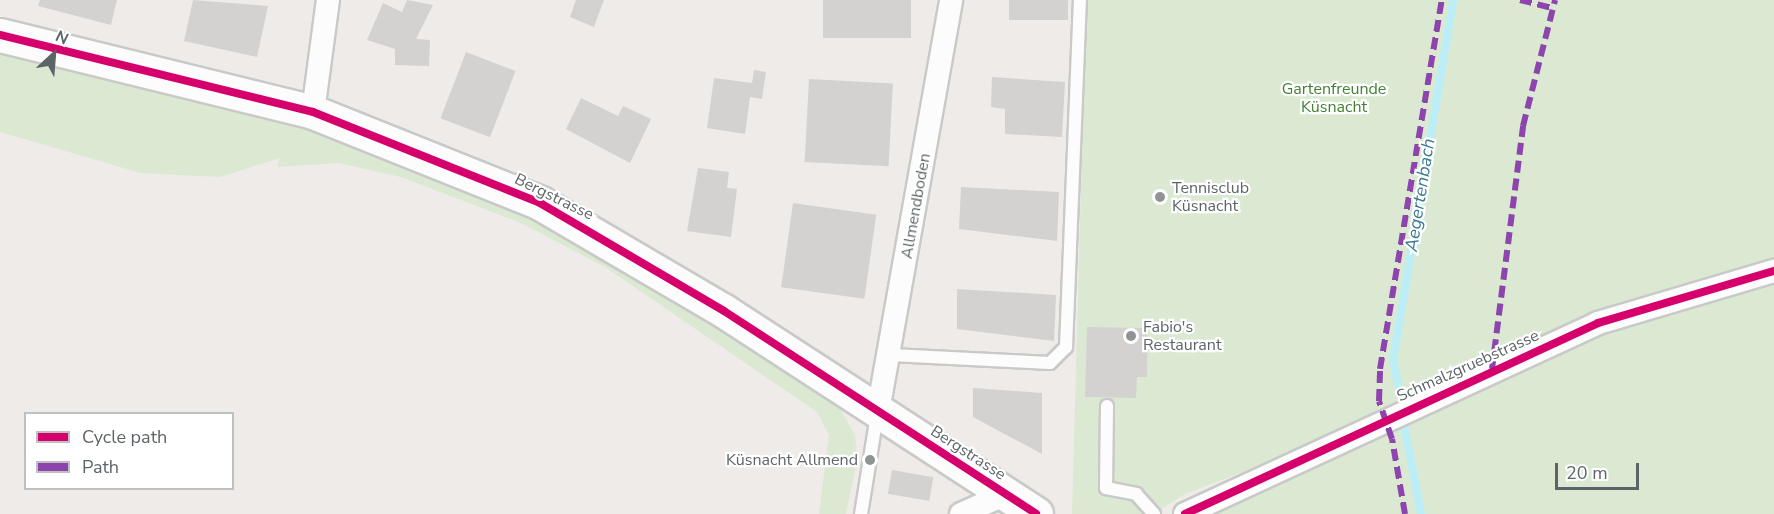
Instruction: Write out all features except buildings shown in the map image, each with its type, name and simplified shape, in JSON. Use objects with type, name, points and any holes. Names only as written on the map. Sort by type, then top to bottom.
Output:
[{"type":"street","points":[[314,112],[328,0]]},
{"type":"street","name":"Allmendboden","points":[[878,411],[891,355],[951,0]]},
{"type":"street","name":"Bergstrasse","points":[[0,36],[314,112],[550,208],[878,411],[1036,514]]},
{"type":"street","name":"Schmalzgruebstrasse","points":[[1185,514],[1332,441],[1598,323],[1774,271]]},
{"type":"street","points":[[961,514],[1006,494]]},
{"type":"lane","points":[[891,355],[1050,363],[1066,347],[1080,0]]},
{"type":"lane","points":[[1107,406],[1106,488],[1136,494],[1154,514]]},
{"type":"lane","points":[[861,514],[878,411]]},
{"type":"green space","name":"Gartenfreunde Küsnacht","points":[[1086,0],[1774,0],[1774,514],[1185,514],[1279,468],[1271,461],[1185,494],[1153,514],[1072,514]]},
{"type":"green space","points":[[0,35],[313,112],[607,254],[835,400],[855,435],[857,461],[846,514],[819,514],[829,435],[817,412],[605,267],[521,223],[401,177],[339,163],[277,167],[280,158],[220,177],[141,173],[0,132]]},
{"type":"waterway","name":"Aegertenbach","points":[[1399,390],[1393,360],[1453,0]]},
{"type":"waterway","name":"Aegertenbach","points":[[1405,430],[1421,514]]},
{"type":"marked path","points":[[1405,514],[1392,439],[1379,401],[1380,369],[1442,0]]},
{"type":"marked path","points":[[1520,0],[1553,8]]},
{"type":"marked path","points":[[1492,369],[1523,126],[1555,0]]},
{"type":"cycle path","points":[[0,35],[313,112],[540,203],[724,311],[1036,514]]},
{"type":"cycle path","points":[[1185,514],[1598,323],[1774,271]]},
{"type":"place","name":"Tennisclub Küsnacht","points":[[1160,197]]},
{"type":"place","name":"Fabio's Restaurant","points":[[1131,336]]},
{"type":"place","name":"Küsnacht Allmend","points":[[870,460]]}]
